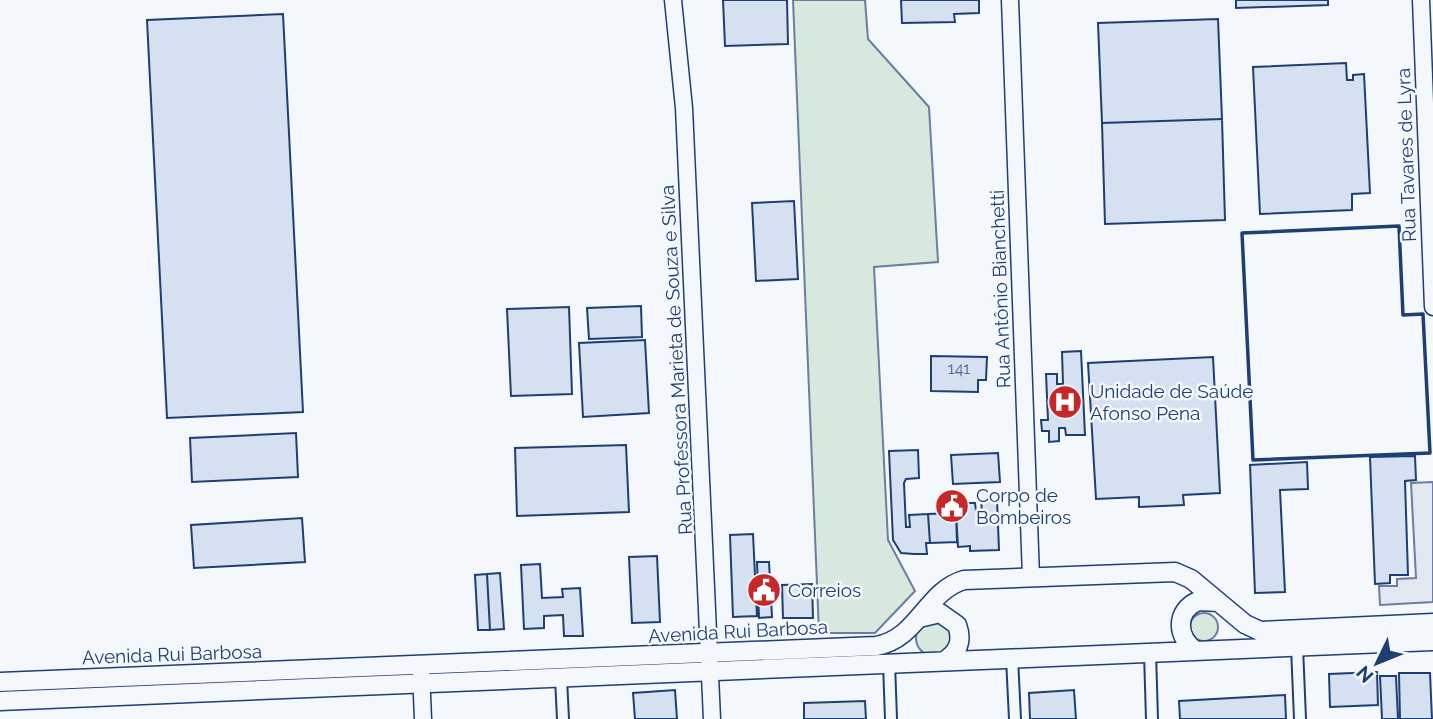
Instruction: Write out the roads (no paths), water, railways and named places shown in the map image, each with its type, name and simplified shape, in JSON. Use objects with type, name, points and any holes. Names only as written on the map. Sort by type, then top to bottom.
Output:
[{"type":"main road","name":"Avenida Rui Barbosa","points":[[0,682],[421,675],[561,678],[876,646],[890,643],[916,623],[955,582],[1031,576],[1175,572],[1191,579],[1252,629],[1260,631],[1433,623]]},
{"type":"main road","points":[[1196,651],[1182,638],[1182,615],[1198,601],[1223,606],[1233,621],[1233,633],[1227,644],[1217,651]]},
{"type":"main road","points":[[940,613],[957,625],[960,640],[957,649],[937,662],[920,658],[910,639],[916,623],[940,613]]},
{"type":"main road","name":"Avenida Rui Barbosa","points":[[0,701],[421,675],[710,663],[937,662],[1433,641]]},
{"type":"street","name":"Rua Professora Marieta de Souza e Silva","points":[[673,0],[687,148],[712,719]]},
{"type":"street","name":"Rua Antônio Bianchetti","points":[[1010,0],[1031,576]]},
{"type":"street","name":"Rua Tavares de Lyra","points":[[1425,9],[1433,307]]},
{"type":"street","points":[[1297,647],[1300,719]]},
{"type":"street","points":[[1150,653],[1152,719]]},
{"type":"street","points":[[1012,658],[1015,719]]},
{"type":"street","points":[[889,663],[891,719]]},
{"type":"street","points":[[421,675],[424,719]]},
{"type":"street","points":[[561,678],[562,719]]},
{"type":"place","name":"Unidade de Saúde Afonso Pena","points":[[1065,402]]},
{"type":"place","name":"Corpo de Bombeiros","points":[[952,506]]},
{"type":"place","name":"Correios","points":[[764,590]]}]
